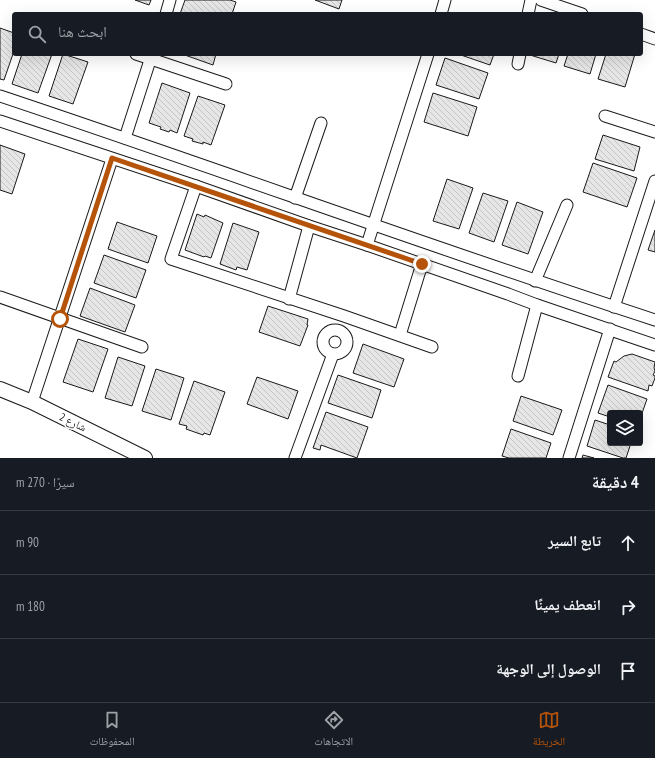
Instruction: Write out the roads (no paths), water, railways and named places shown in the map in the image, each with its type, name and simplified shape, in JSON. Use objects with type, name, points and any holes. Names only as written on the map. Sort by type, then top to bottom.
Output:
[{"type":"street","points":[[167,12],[170,0]]},
{"type":"street","points":[[442,12],[445,0]]},
{"type":"street","points":[[528,12],[531,0]]},
{"type":"street","points":[[541,0],[576,12]]},
{"type":"street","points":[[643,35],[655,38]]},
{"type":"street","points":[[367,245],[425,56]]},
{"type":"street","points":[[125,138],[151,57],[226,84]]},
{"type":"street","points":[[0,96],[374,224],[535,281],[655,320]]},
{"type":"street","points":[[605,116],[655,132]]},
{"type":"street","points":[[0,121],[196,186],[537,305],[655,344]]},
{"type":"street","points":[[295,198],[321,123]]},
{"type":"street","points":[[32,402],[112,158]]},
{"type":"street","points":[[614,307],[655,181]]},
{"type":"street","points":[[196,186],[171,259],[288,299],[344,316],[432,347]]},
{"type":"street","points":[[535,281],[566,205]]},
{"type":"street","points":[[288,299],[310,226]]},
{"type":"street","points":[[400,335],[422,264]]},
{"type":"street","points":[[0,297],[142,347]]},
{"type":"street","points":[[518,376],[537,305]]},
{"type":"street","points":[[340,331],[344,316]]},
{"type":"street","points":[[569,458],[610,329]]},
{"type":"street","points":[[329,331],[340,331],[345,334],[348,340],[347,346],[344,351],[339,354],[328,352],[324,347],[324,336],[329,331]]},
{"type":"street","points":[[295,458],[333,354]]},
{"type":"street","name":"شارع 2","points":[[0,389],[32,402],[145,458]]}]
